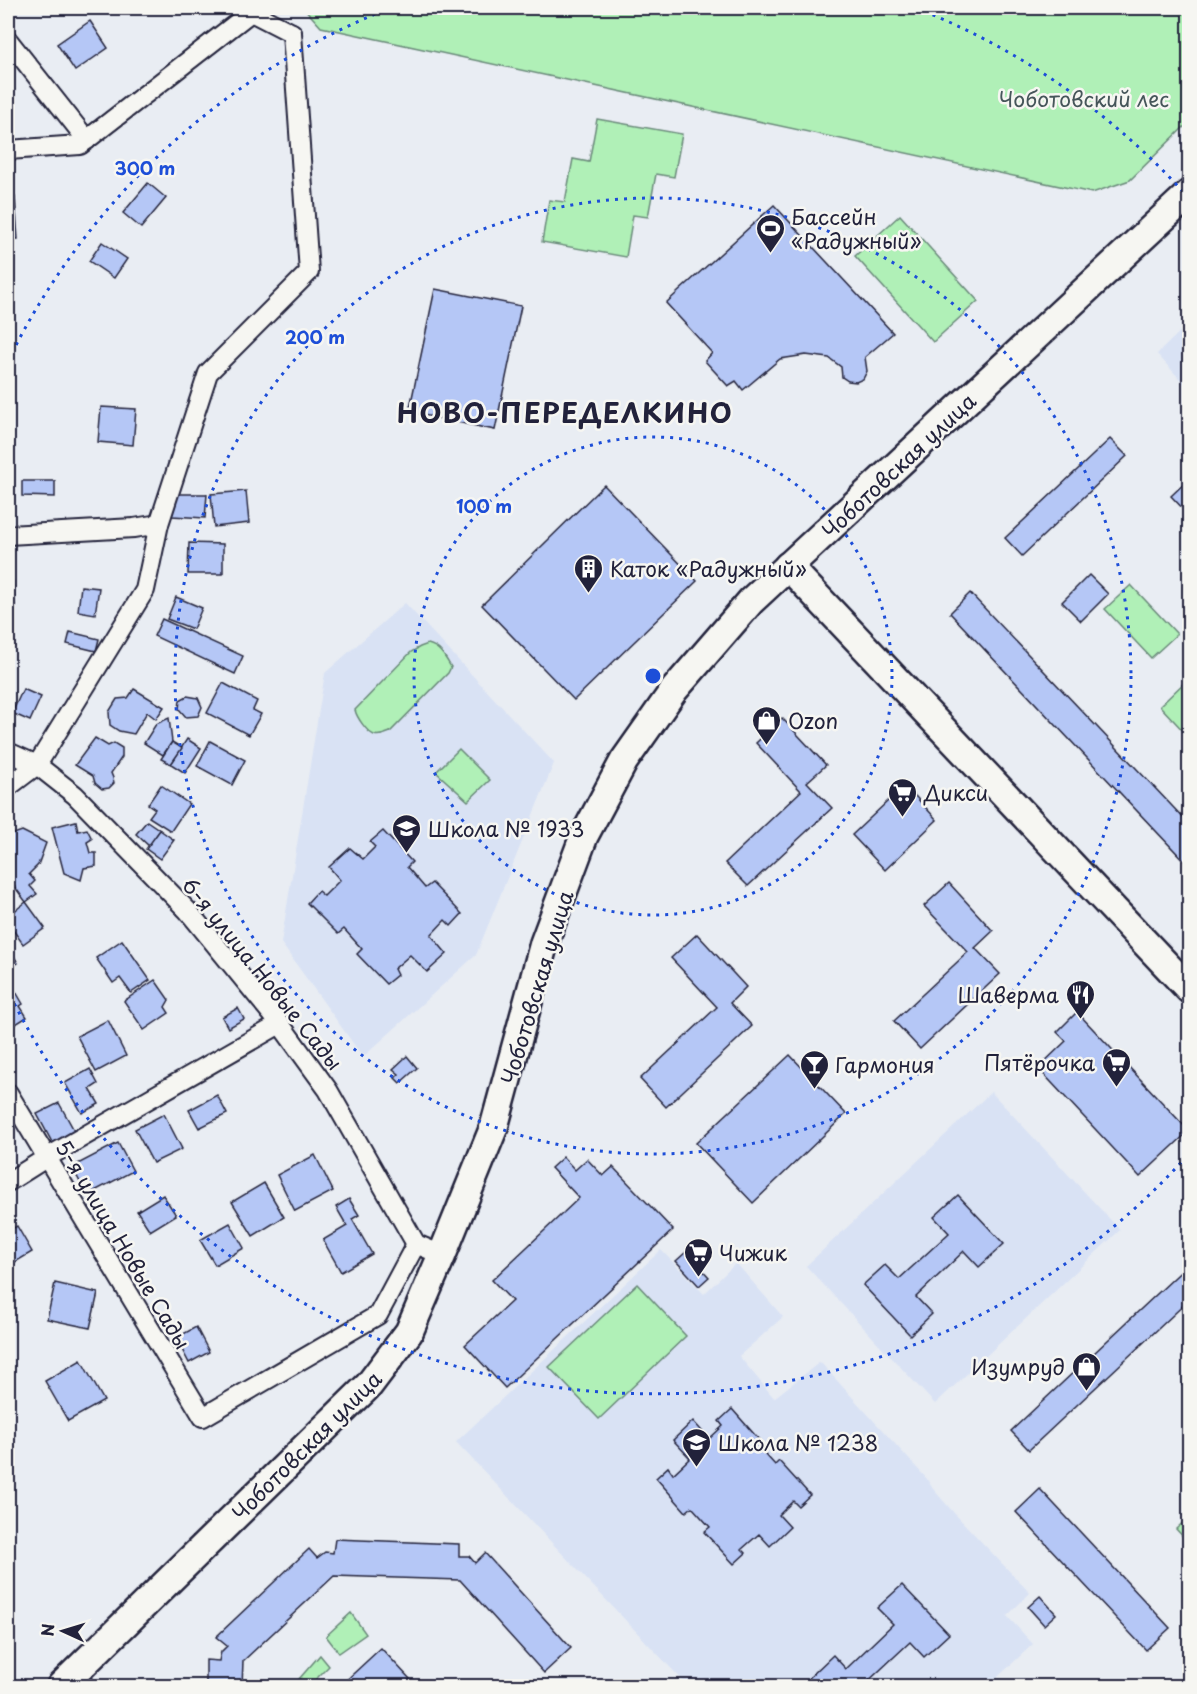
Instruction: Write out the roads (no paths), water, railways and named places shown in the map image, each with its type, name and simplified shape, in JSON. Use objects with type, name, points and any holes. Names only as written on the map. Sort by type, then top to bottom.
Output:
[{"type":"main road","name":"Чоботовская улица","points":[[61,1686],[369,1385],[409,1332],[494,1127],[544,943],[584,836],[624,761],[674,690],[751,601],[1190,193]]},
{"type":"main road","points":[[788,566],[1190,990]]},
{"type":"street","points":[[8,787],[37,765],[145,590],[159,524],[208,373],[309,272],[292,33],[273,8]]},
{"type":"street","points":[[8,150],[80,145],[251,12],[292,33]]},
{"type":"street","points":[[8,40],[87,140]]},
{"type":"street","points":[[8,535],[134,528],[159,524]]},
{"type":"street","name":"6-я улица Новые Сады","points":[[8,752],[37,765],[75,795],[188,911],[280,1024],[328,1090],[416,1244]]},
{"type":"street","points":[[8,1182],[280,1024]]},
{"type":"street","name":"5-я улица Новые Сады","points":[[8,1093],[203,1417],[378,1315],[416,1244]]},
{"type":"street","points":[[416,1244],[442,1255]]},
{"type":"place","name":"Бассейн «Радужный»","points":[[770,254]]},
{"type":"place","name":"Каток «Радужный»","points":[[589,594]]},
{"type":"place","name":"Ozon","points":[[767,746]]},
{"type":"place","name":"Дикси","points":[[903,818]]},
{"type":"place","name":"Школа № 1933","points":[[407,854]]},
{"type":"place","name":"Шаверма","points":[[1080,1020]]},
{"type":"place","name":"Пятёрочка","points":[[1116,1088]]},
{"type":"place","name":"Гармония","points":[[814,1090]]},
{"type":"place","name":"Чижик","points":[[698,1278]]},
{"type":"place","name":"Изумруд","points":[[1086,1392]]},
{"type":"place","name":"Школа № 1238","points":[[697,1468]]},
{"type":"district","name":"НОВО-ПЕРЕДЕЛКИНО","points":[[565,411]]},
{"type":"park label","name":"Чоботовский лес","points":[[1084,98]]}]
